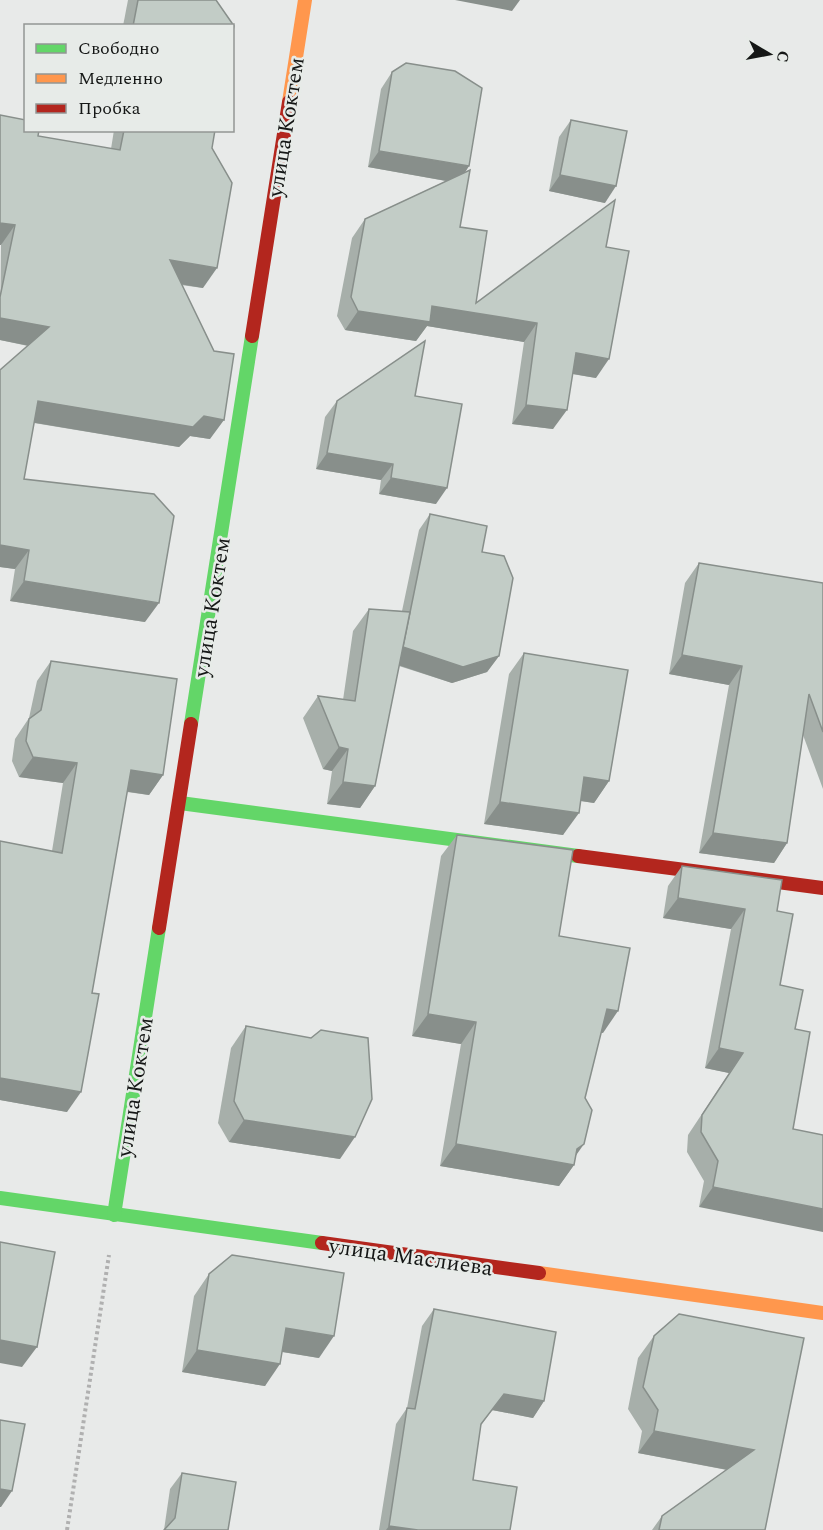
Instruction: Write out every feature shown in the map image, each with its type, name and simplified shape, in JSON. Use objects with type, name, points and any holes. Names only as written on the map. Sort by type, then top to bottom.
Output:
[{"type":"street","name":"улица Коктем","points":[[114,1215],[305,0]]},
{"type":"street","points":[[180,803],[823,888]]},
{"type":"street","name":"улица Маслиева","points":[[0,1198],[823,1313]]},
{"type":"path","points":[[67,1530],[114,1215]]},
{"type":"building","points":[[138,0],[216,0],[233,24],[133,24]]},
{"type":"building","points":[[406,63],[455,71],[482,88],[469,166],[379,151],[392,72]]},
{"type":"building","points":[[0,115],[24,120],[24,132],[39,132],[38,136],[120,150],[124,132],[215,132],[212,148],[232,183],[217,268],[170,260],[214,351],[234,354],[224,420],[204,416],[193,427],[38,401],[24,479],[154,494],[174,516],[159,603],[24,581],[29,550],[0,545],[0,370],[49,327],[0,318],[0,297],[15,225],[0,223]]},
{"type":"building","points":[[571,120],[627,131],[616,186],[560,175]]},
{"type":"building","points":[[470,170],[460,227],[487,231],[476,303],[615,200],[606,247],[629,251],[609,359],[576,353],[567,410],[526,405],[537,323],[432,306],[430,322],[358,311],[351,297],[365,219]]},
{"type":"building","points":[[425,341],[415,396],[462,404],[447,488],[391,478],[393,464],[327,453],[337,401]]},
{"type":"building","points":[[430,514],[487,526],[482,552],[504,556],[513,578],[499,656],[463,667],[403,647]]},
{"type":"building","points":[[699,563],[823,583],[823,732],[809,694],[787,843],[713,833],[742,666],[682,655]]},
{"type":"building","points":[[369,609],[410,612],[375,786],[343,782],[348,749],[339,747],[318,696],[355,701]]},
{"type":"building","points":[[524,653],[628,670],[609,781],[584,777],[579,813],[500,802]]},
{"type":"building","points":[[51,661],[177,679],[163,775],[131,770],[92,993],[99,994],[81,1092],[0,1078],[0,841],[62,853],[77,763],[33,757],[26,741],[29,719],[41,710]]},
{"type":"building","points":[[457,835],[573,850],[559,936],[630,948],[618,1011],[607,1009],[585,1098],[592,1110],[584,1144],[577,1149],[574,1165],[456,1144],[476,1022],[428,1014]]},
{"type":"building","points":[[682,866],[782,880],[777,911],[793,914],[780,985],[803,990],[795,1029],[810,1032],[793,1129],[823,1135],[823,1209],[713,1187],[718,1161],[701,1132],[702,1115],[743,1053],[719,1048],[745,909],[678,898]]},
{"type":"building","points":[[246,1026],[311,1038],[321,1030],[368,1038],[372,1099],[355,1137],[244,1120],[234,1101]]},
{"type":"building","points":[[0,1242],[55,1252],[37,1347],[0,1340]]},
{"type":"building","points":[[232,1255],[344,1273],[334,1336],[286,1328],[280,1364],[197,1350],[209,1274]]},
{"type":"building","points":[[434,1309],[556,1332],[544,1401],[504,1394],[481,1424],[473,1480],[517,1487],[510,1530],[418,1530],[389,1526],[407,1408],[415,1409]]},
{"type":"building","points":[[679,1314],[804,1338],[765,1530],[659,1530],[662,1516],[754,1450],[654,1431],[658,1410],[643,1387],[654,1336]]},
{"type":"building","points":[[0,1420],[25,1424],[12,1491],[0,1489]]},
{"type":"building","points":[[182,1473],[236,1482],[228,1530],[164,1530],[175,1518]]},
{"type":"traffic: fast","points":[[191,724],[252,336]]},
{"type":"traffic: fast","points":[[180,803],[578,856]]},
{"type":"traffic: fast","points":[[114,1215],[159,928]]},
{"type":"traffic: fast","points":[[0,1198],[322,1243]]},
{"type":"traffic: slow","points":[[289,102],[305,0]]},
{"type":"traffic: slow","points":[[539,1273],[823,1313]]},
{"type":"traffic: jam","points":[[252,336],[289,102]]},
{"type":"traffic: jam","points":[[159,928],[191,724]]},
{"type":"traffic: jam","points":[[578,856],[823,888]]},
{"type":"traffic: jam","points":[[322,1243],[539,1273]]}]
